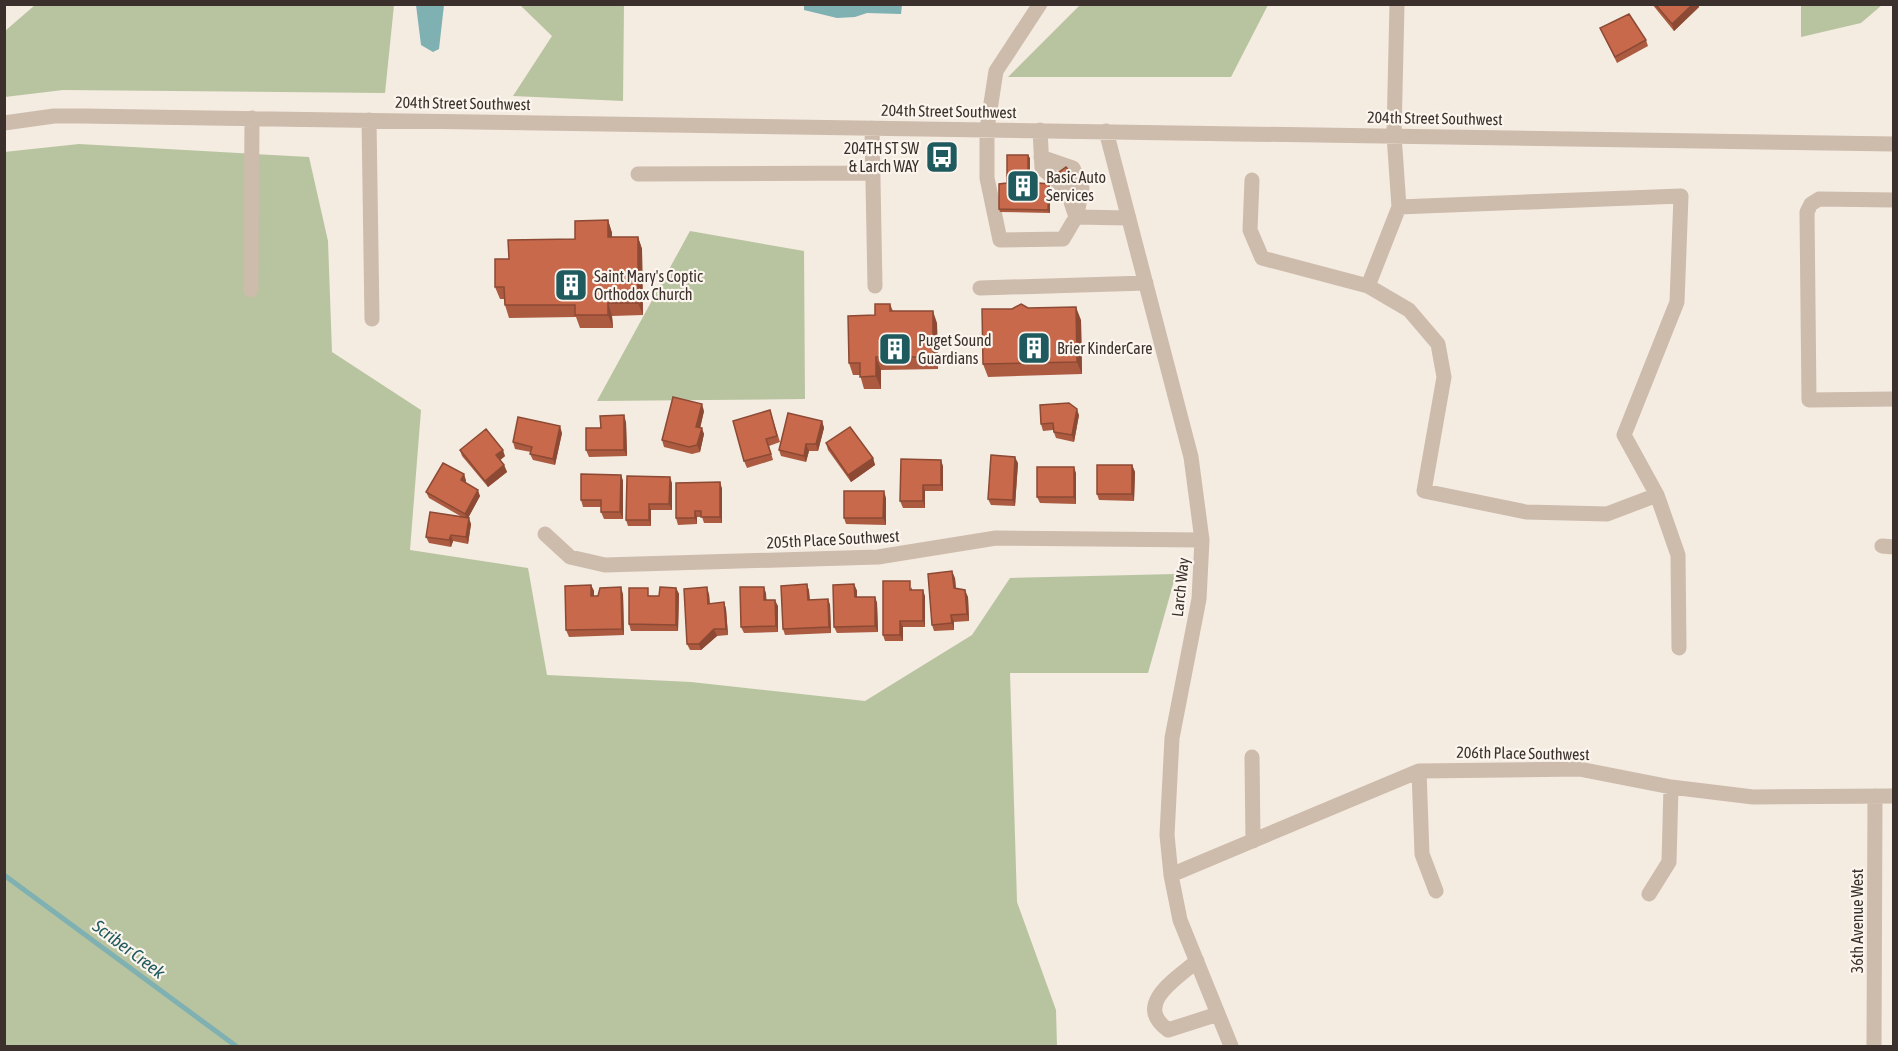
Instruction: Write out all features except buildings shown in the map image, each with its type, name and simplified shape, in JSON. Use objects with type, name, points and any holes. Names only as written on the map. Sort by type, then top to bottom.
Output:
[{"type":"street","points":[[1040,130],[1041,163],[1067,190],[1076,217],[1064,239],[1000,240],[987,178],[987,129],[996,71],[1041,4]]},
{"type":"street","points":[[1368,286],[1399,207],[1394,135],[1397,4]]},
{"type":"street","name":"204th Street Southwest","points":[[4,123],[54,116],[252,118],[1893,144]]},
{"type":"street","points":[[251,290],[252,118]]},
{"type":"street","points":[[369,120],[372,319]]},
{"type":"street","points":[[872,128],[875,286]]},
{"type":"street","name":"Larch Way","points":[[1106,131],[1191,457],[1202,540],[1199,599],[1172,738],[1167,835],[1171,875],[1180,920],[1231,1047]]},
{"type":"street","points":[[638,174],[873,173]]},
{"type":"street","points":[[1252,180],[1250,230],[1262,258],[1368,286],[1410,310],[1438,344],[1444,377],[1424,491],[1526,512],[1607,513],[1657,495]]},
{"type":"street","points":[[1399,207],[1681,196],[1677,302],[1624,435],[1657,495],[1678,555],[1679,648]]},
{"type":"street","points":[[1893,200],[1819,199],[1811,204],[1807,212],[1809,400],[1893,399]]},
{"type":"street","points":[[1076,217],[1129,218]]},
{"type":"street","points":[[980,288],[1146,283]]},
{"type":"street","name":"205th Place Southwest","points":[[545,534],[570,557],[605,565],[878,558],[996,538],[1202,540]]},
{"type":"street","points":[[1252,757],[1253,841]]},
{"type":"street","name":"206th Place Southwest","points":[[1171,875],[1419,771],[1578,769],[1671,788],[1753,797],[1893,796]]},
{"type":"street","points":[[1419,771],[1422,854],[1436,891]]},
{"type":"street","points":[[1649,894],[1669,862],[1671,788]]},
{"type":"street","name":"36th Avenue West","points":[[1874,1047],[1875,796]]},
{"type":"street","points":[[1197,961],[1165,987],[1157,1000],[1154,1014],[1157,1022],[1168,1030],[1218,1014]]},
{"type":"green space","points":[[1081,4],[1268,5],[1231,77],[1008,77]]},
{"type":"green space","points":[[1801,4],[1882,5],[1861,23],[1801,37]]},
{"type":"green space","points":[[35,5],[394,5],[385,93],[63,90],[5,97],[5,31]]},
{"type":"green space","points":[[520,5],[624,5],[623,101],[513,96],[552,36]]},
{"type":"green space","points":[[79,144],[309,157],[328,241],[332,352],[421,410],[410,550],[528,568],[547,675],[691,682],[865,701],[972,635],[1010,578],[1176,574],[1148,673],[1010,673],[1017,902],[1056,1010],[1057,1046],[5,1046],[4,152]]},
{"type":"green space","points":[[690,231],[804,251],[805,399],[597,401]]},
{"type":"water","points":[[804,4],[902,5],[901,14],[867,13],[855,17],[837,18],[804,10]]},
{"type":"water","points":[[416,5],[444,5],[439,49],[433,52],[421,45]]},
{"type":"waterway","name":"Scriber Creek","points":[[4,875],[236,1046]]},
{"type":"place","name":"204TH ST SW & Larch WAY","points":[[942,157]]},
{"type":"place","name":"Basic Auto Services","points":[[1023,186]]},
{"type":"place","name":"Saint Mary's Coptic Orthodox Church","points":[[571,285]]},
{"type":"place","name":"Brier KinderCare","points":[[1034,348]]},
{"type":"place","name":"Puget Sound Guardians","points":[[895,349]]}]
